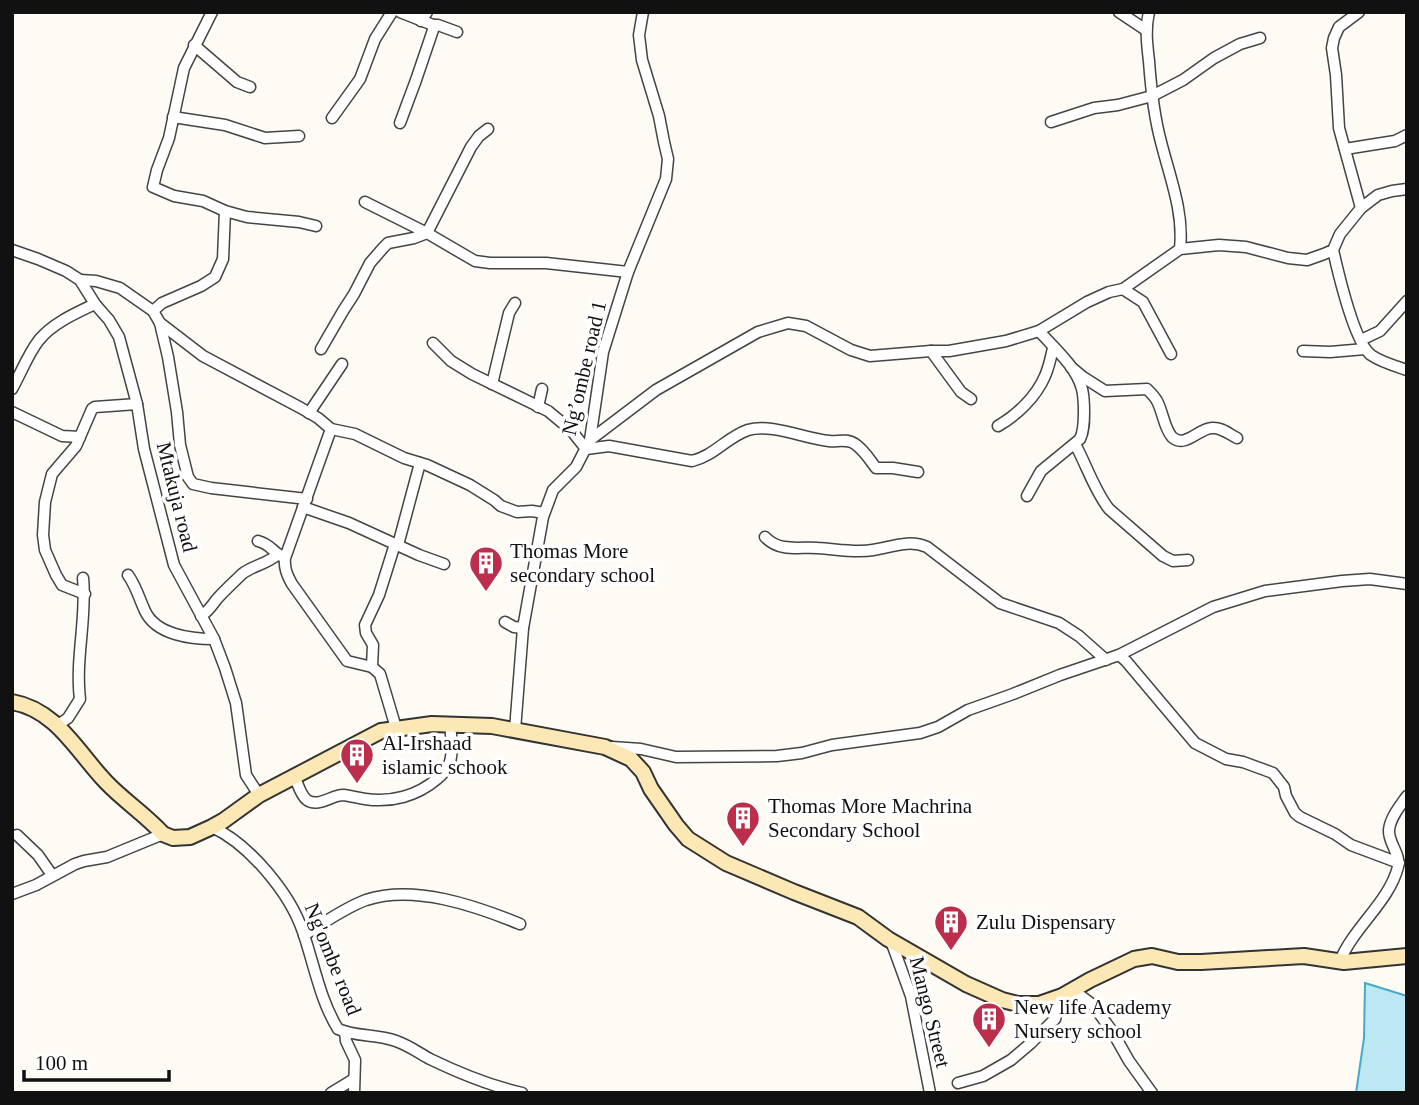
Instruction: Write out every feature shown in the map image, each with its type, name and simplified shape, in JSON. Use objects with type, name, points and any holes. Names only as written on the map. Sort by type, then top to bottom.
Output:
[{"type":"street","points":[[212,12],[184,68],[169,138],[153,187],[174,196],[203,201],[247,217],[316,226]]},
{"type":"street","points":[[332,118],[360,79],[375,39],[392,12]]},
{"type":"street","points":[[400,12],[424,17],[433,25],[457,32]]},
{"type":"street","name":"Ng’ombe road 1","points":[[515,730],[523,628],[544,513],[553,490],[576,467],[588,444],[603,352],[628,272],[666,179],[668,159],[659,116],[642,60],[639,35],[643,12]]},
{"type":"street","points":[[1119,12],[1146,30]]},
{"type":"street","points":[[1149,12],[1146,30],[1152,96],[1180,212],[1180,249]]},
{"type":"street","points":[[1359,12],[1339,27],[1332,48],[1339,128],[1361,208]]},
{"type":"street","points":[[400,123],[433,25]]},
{"type":"street","points":[[1051,122],[1094,108],[1152,96],[1240,44],[1260,38]]},
{"type":"street","points":[[194,45],[237,82],[250,87]]},
{"type":"street","points":[[173,117],[225,125],[265,138],[299,136]]},
{"type":"street","points":[[321,349],[370,263],[383,248],[388,243],[427,233],[471,147],[488,129]]},
{"type":"street","points":[[1345,149],[1395,141],[1407,135]]},
{"type":"street","points":[[1407,189],[1378,195],[1361,208],[1340,233],[1332,250],[1353,325],[1363,345],[1371,355],[1407,370]]},
{"type":"street","points":[[365,202],[475,261],[566,265],[628,272]]},
{"type":"street","points":[[153,311],[162,303],[201,286],[215,276],[223,259],[225,211]]},
{"type":"street","points":[[588,444],[656,390],[758,332],[788,323],[806,326],[851,350],[870,356],[948,351],[1006,341],[1039,331],[1087,302],[1123,289],[1180,249],[1219,244],[1307,260],[1332,250]]},
{"type":"street","name":"Mtakuja road","points":[[12,250],[38,258],[80,280],[119,337],[174,565],[214,639],[236,704],[246,775],[259,795]]},
{"type":"street","points":[[80,280],[96,281],[120,288],[153,311],[160,323],[175,398],[180,445],[188,477],[193,484],[305,503],[444,564]]},
{"type":"street","points":[[1123,289],[1143,302],[1171,354]]},
{"type":"street","points":[[1303,351],[1331,352],[1363,345],[1380,331],[1407,301]]},
{"type":"street","points":[[492,384],[509,313],[515,303]]},
{"type":"street","points":[[12,389],[40,339],[64,320],[95,304]]},
{"type":"street","points":[[160,323],[202,356],[309,413],[331,429],[355,434],[470,485],[500,506],[517,512],[544,513]]},
{"type":"street","points":[[1039,331],[1071,367],[1105,391],[1147,389],[1157,400],[1170,435],[1177,440],[1183,441],[1214,427],[1237,439]]},
{"type":"street","points":[[433,343],[458,366],[548,411],[588,444],[692,461],[705,458],[733,436],[750,429],[763,429],[854,443],[876,468],[918,472]]},
{"type":"street","points":[[998,426],[1019,412],[1037,390],[1045,376],[1053,348]]},
{"type":"street","points":[[931,351],[961,392],[971,399]]},
{"type":"street","points":[[309,413],[342,364]]},
{"type":"street","points":[[1027,496],[1041,471],[1075,444],[1083,434],[1084,393],[1071,367]]},
{"type":"street","points":[[538,407],[542,389]]},
{"type":"street","points":[[85,594],[62,585],[55,575],[43,541],[45,502],[52,474],[73,450],[90,412],[96,407],[137,404]]},
{"type":"street","points":[[12,412],[62,436],[80,437]]},
{"type":"street","points":[[201,615],[207,612],[241,575],[281,556],[305,503],[331,429]]},
{"type":"street","points":[[1075,444],[1102,501],[1109,509],[1163,556],[1173,561],[1188,560]]},
{"type":"street","points":[[372,667],[373,645],[365,625],[379,595],[396,545],[420,463]]},
{"type":"street","points":[[765,537],[783,547],[856,551],[918,543],[928,547],[1000,603],[1059,623],[1079,636],[1106,660]]},
{"type":"street","points":[[258,541],[265,543],[281,556],[292,584],[346,661],[372,667],[380,674],[396,728]]},
{"type":"street","points":[[128,575],[151,622],[182,637],[214,639]]},
{"type":"street","points":[[58,725],[68,718],[80,699],[78,678],[85,594],[83,578]]},
{"type":"street","points":[[12,702],[27,705],[58,725],[107,783],[163,834],[173,838],[190,837],[223,821],[259,795],[294,776],[382,731],[396,728],[432,724],[492,726],[676,757],[777,757],[920,733],[938,727],[968,710],[1119,655],[1213,607],[1265,591],[1370,579],[1407,584]]},
{"type":"street","points":[[505,621],[514,627],[523,628]]},
{"type":"street","points":[[1119,655],[1195,743],[1226,759],[1273,773],[1284,787],[1295,813],[1300,817],[1359,848],[1399,863]]},
{"type":"street","points":[[294,776],[309,802],[319,802],[340,795],[367,800],[409,796],[425,789],[443,774],[448,766],[451,760],[450,724]]},
{"type":"street","points":[[605,747],[631,759],[643,772],[651,789],[688,839],[726,863],[858,917],[891,940],[966,984],[1002,1000],[1018,1004],[1039,1004],[1068,993],[1134,959],[1152,956],[1178,962],[1304,956],[1340,961],[1407,956]]},
{"type":"street","points":[[1340,961],[1344,951],[1391,883],[1399,863],[1389,831],[1395,814],[1407,796]]},
{"type":"street","name":"Ng'ombe road","points":[[212,827],[240,844],[275,881],[295,913],[338,1029],[400,1042],[463,1073],[523,1093]]},
{"type":"street","points":[[12,894],[84,861],[107,857],[163,834]]},
{"type":"street","points":[[17,835],[38,855],[52,875]]},
{"type":"street","points":[[304,935],[353,905],[369,899],[395,895],[433,896],[520,924]]},
{"type":"street","name":"Mango Street","points":[[891,940],[911,996],[930,1093]]},
{"type":"street","points":[[958,1083],[983,1076],[1011,1060],[1055,1019],[1068,993]]},
{"type":"street","points":[[1068,993],[1093,1005],[1152,1093]]},
{"type":"street","points":[[345,1032],[355,1060],[354,1093]]},
{"type":"street","points":[[331,1093],[354,1079]]},
{"type":"water","points":[[1365,983],[1407,996],[1407,1093],[1356,1093],[1364,1038]]},
{"type":"place","name":"Thomas More secondary school","points":[[486,593]]},
{"type":"place","name":"Al-Irshaad islamic schook","points":[[357,785]]},
{"type":"place","name":"Thomas More Machrina Secondary School","points":[[743,848]]},
{"type":"place","name":"Zulu Dispensary","points":[[951,952]]},
{"type":"place","name":"New life Academy Nursery school","points":[[989,1049]]}]
